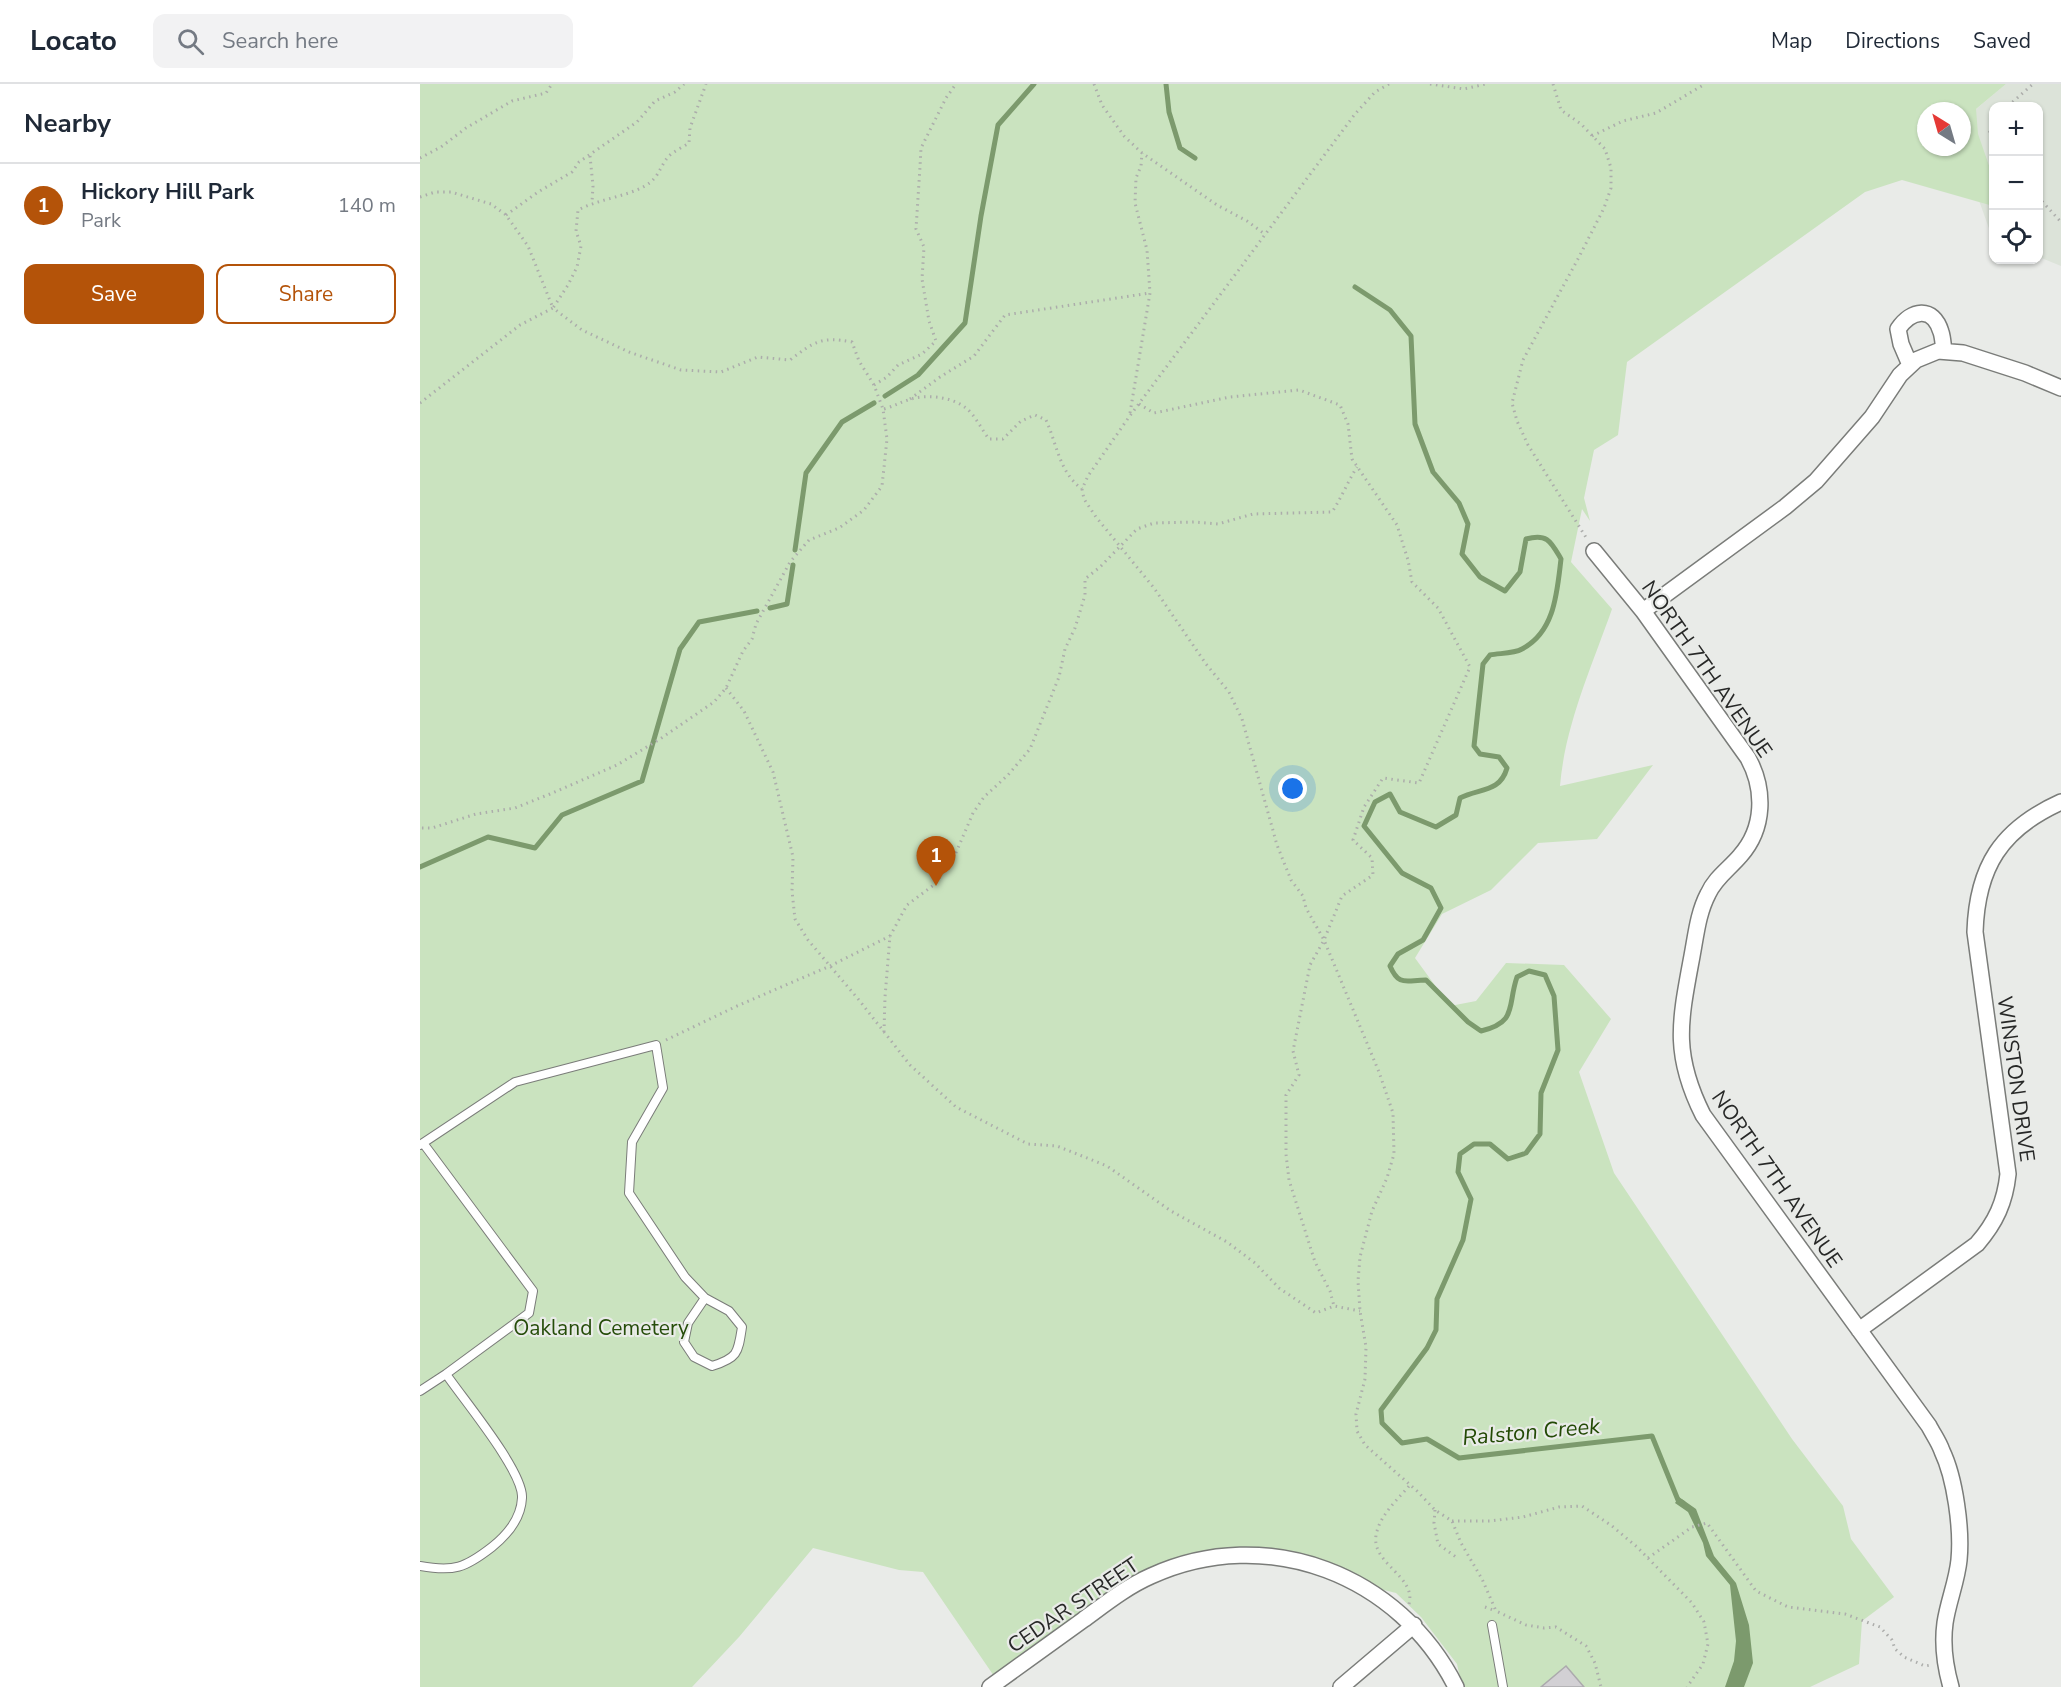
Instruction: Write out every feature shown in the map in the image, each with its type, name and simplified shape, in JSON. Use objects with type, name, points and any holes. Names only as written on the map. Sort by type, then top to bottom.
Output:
[{"type":"street","points":[[1910,365],[1901,344],[1898,329],[1905,319],[1916,313],[1927,314],[1935,320],[1941,331],[1944,351]]},
{"type":"street","points":[[1643,611],[1785,507],[1816,481],[1864,426],[1899,375],[1916,360],[1938,351],[1962,353],[2025,373],[2061,388]]},
{"type":"street","name":"NORTH 7TH AVENUE","points":[[1594,551],[1643,611],[1748,758],[1759,784],[1761,804],[1758,824],[1750,842],[1740,856],[1721,874],[1709,891],[1701,910],[1681,1024],[1683,1066],[1691,1092],[1703,1115],[1929,1426],[1942,1450],[1949,1471],[1959,1530],[1959,1561],[1945,1623],[1944,1647],[1951,1687]]},
{"type":"street","name":"WINSTON DRIVE","points":[[1858,1330],[1977,1244],[1990,1229],[2000,1212],[2006,1194],[2008,1174],[1975,932],[1976,906],[1982,880],[1991,860],[2007,839],[2041,811],[2061,802]]},
{"type":"street","name":"CEDAR STREET","points":[[990,1687],[1124,1591],[1161,1572],[1181,1564],[1212,1558],[1254,1555],[1275,1556],[1306,1562],[1336,1572],[1364,1586],[1390,1604],[1430,1644],[1448,1670],[1456,1687]]},
{"type":"street","points":[[1341,1687],[1409,1621]]},
{"type":"lane","points":[[420,1391],[529,1313],[533,1291],[421,1144],[515,1082],[656,1045],[663,1088],[632,1142],[629,1193],[685,1277],[705,1298],[729,1311],[742,1327],[739,1348],[730,1361],[712,1366],[694,1358],[684,1342],[688,1323],[705,1298]]},
{"type":"lane","points":[[420,1566],[443,1570],[472,1563],[502,1539],[517,1519],[523,1497],[513,1469],[446,1374]]},
{"type":"lane","points":[[1492,1625],[1503,1687]]},
{"type":"path","points":[[420,158],[512,101],[546,93],[552,84]]},
{"type":"path","points":[[506,215],[538,192],[572,172],[579,162],[637,122],[655,101],[675,92],[684,84]]},
{"type":"path","points":[[420,403],[520,325],[553,308],[577,267],[581,246],[576,231],[578,210],[592,203],[645,186],[658,176],[669,156],[689,143],[690,128],[706,84]]},
{"type":"path","points":[[874,385],[887,377],[898,365],[922,354],[936,341],[925,301],[922,279],[924,247],[916,229],[921,148],[941,107],[956,84]]},
{"type":"path","points":[[1094,84],[1102,105],[1124,136],[1142,153],[1217,205],[1247,221],[1266,235]]},
{"type":"path","points":[[1389,84],[1375,92],[1355,114],[1129,417],[1088,476],[1082,489],[1084,499],[1154,588],[1206,664],[1229,692],[1242,719],[1281,854],[1291,880],[1303,896],[1306,908],[1324,940],[1379,1072],[1393,1113],[1394,1154],[1387,1178],[1372,1212],[1360,1257],[1360,1311],[1366,1347],[1365,1379],[1356,1414],[1357,1431],[1365,1445],[1435,1510],[1452,1521],[1490,1521],[1523,1517],[1559,1507],[1582,1506],[1612,1526],[1648,1558],[1692,1603],[1704,1622],[1708,1644],[1703,1664],[1687,1687]]},
{"type":"path","points":[[1430,84],[1464,89],[1486,84]]},
{"type":"path","points":[[1553,84],[1561,110],[1581,124],[1605,149],[1611,168],[1611,188],[1604,208],[1523,360],[1512,403],[1516,421],[1528,445],[1594,551]]},
{"type":"path","points":[[1592,136],[1623,121],[1656,113],[1705,84]]},
{"type":"path","points":[[2013,102],[2033,84]]},
{"type":"path","points":[[1129,417],[1150,293],[1147,250],[1135,203],[1136,178],[1141,166],[1142,153]]},
{"type":"path","points":[[590,156],[592,203]]},
{"type":"path","points":[[420,197],[435,192],[451,192],[491,204],[506,215],[528,246],[553,308],[582,330],[629,352],[681,370],[721,372],[758,357],[790,360],[814,343],[834,339],[852,342],[874,385],[883,409],[887,439],[882,486],[864,510],[839,528],[809,540],[790,561],[756,624],[752,639],[742,651],[726,688],[714,702],[660,740],[616,765],[515,808],[476,814],[432,828],[420,828]]},
{"type":"path","points":[[2043,202],[2061,222]]},
{"type":"path","points":[[883,409],[897,406],[910,399],[974,356],[1005,315],[1150,293]]},
{"type":"path","points":[[1139,404],[1154,413],[1230,397],[1299,390],[1340,405],[1348,424],[1352,459],[1396,525],[1408,561],[1412,582],[1438,608],[1470,667],[1419,783],[1383,778],[1364,807],[1353,840],[1372,858],[1373,875],[1341,896],[1324,940],[1310,965],[1293,1051],[1299,1075],[1286,1095],[1286,1154],[1288,1180],[1315,1262],[1330,1291],[1334,1306]]},
{"type":"path","points":[[910,399],[936,397],[952,400],[968,409],[989,439],[1003,439],[1021,421],[1035,415],[1046,420],[1064,469],[1074,483],[1082,489]]},
{"type":"path","points":[[884,1033],[890,936],[906,905],[935,884],[955,855],[973,813],[984,797],[1008,775],[1030,749],[1059,677],[1065,649],[1075,628],[1085,595],[1085,579],[1137,529],[1154,523],[1218,524],[1253,514],[1332,512],[1357,467]]},
{"type":"path","points":[[726,688],[744,711],[773,772],[793,857],[792,891],[795,919],[808,940],[910,1065],[956,1107],[1028,1144],[1057,1146],[1107,1166],[1171,1211],[1227,1242],[1296,1301],[1316,1313],[1334,1306],[1360,1311]]},
{"type":"path","points":[[656,1045],[737,1006],[830,966],[890,936]]},
{"type":"path","points":[[1409,1621],[1411,1593],[1406,1582],[1384,1562],[1377,1547],[1376,1532],[1386,1514],[1410,1485]]},
{"type":"path","points":[[1435,1510],[1434,1523],[1438,1544],[1456,1557]]},
{"type":"path","points":[[1452,1521],[1497,1611]]},
{"type":"path","points":[[1648,1558],[1692,1527],[1707,1523],[1756,1591],[1788,1607],[1845,1614],[1864,1620],[1880,1627],[1904,1658],[1925,1666],[1946,1663]]},
{"type":"path","points":[[1485,1607],[1526,1625],[1544,1628],[1557,1627],[1586,1646],[1595,1663],[1601,1687]]},
{"type":"shaded area","points":[[2006,84],[2061,84],[2061,266],[2043,259],[2043,102],[1989,102],[1989,229],[1963,156],[1971,156],[1971,113]]},
{"type":"shaded area","points":[[1679,1497],[1696,1509],[1714,1556],[1736,1583],[1749,1625],[1753,1663],[1744,1687],[1725,1687],[1734,1661],[1736,1641],[1730,1585],[1706,1556],[1703,1543],[1688,1512],[1675,1503]]},
{"type":"green space","name":"Oakland Cemetery","points":[[420,84],[2006,84],[1976,109],[1978,134],[1989,166],[1989,205],[1902,180],[1865,192],[1627,362],[1618,435],[1594,450],[1584,498],[1590,521],[1582,509],[1571,562],[1612,609],[1573,718],[1560,786],[1653,765],[1597,839],[1538,843],[1491,890],[1442,914],[1415,958],[1450,1006],[1476,1001],[1506,963],[1564,965],[1611,1019],[1579,1072],[1614,1173],[1792,1439],[1843,1506],[1851,1539],[1894,1597],[1862,1621],[1859,1664],[1810,1687],[1462,1687],[1457,1664],[1421,1617],[1396,1593],[1243,1555],[1181,1564],[1123,1591],[998,1682],[923,1572],[899,1570],[813,1548],[739,1637],[692,1687],[420,1687]]},
{"type":"building","points":[[1566,1666],[1584,1687],[1541,1687]]},
{"type":"waterway","points":[[885,396],[918,375],[965,323],[981,216],[998,125],[1034,84]]},
{"type":"waterway","name":"Ralston Creek","points":[[1166,84],[1169,112],[1180,148],[1195,158]]},
{"type":"waterway","name":"Ralston Creek","points":[[1355,287],[1390,310],[1411,336],[1415,424],[1433,472],[1459,503],[1468,524],[1462,554],[1480,577],[1505,591],[1520,572],[1526,539],[1539,537],[1548,540],[1561,559],[1556,597],[1548,622],[1541,632],[1533,642],[1522,649],[1490,655],[1483,664],[1474,746],[1480,754],[1499,757],[1507,768],[1504,776],[1494,786],[1460,798],[1456,815],[1436,827],[1400,812],[1390,794],[1375,802],[1364,826],[1402,873],[1431,888],[1441,908],[1423,940],[1398,954],[1390,966],[1393,973],[1404,981],[1426,980],[1468,1022],[1481,1031],[1501,1023],[1506,1018],[1517,977],[1529,971],[1545,975],[1554,996],[1558,1050],[1541,1093],[1540,1134],[1526,1153],[1508,1159],[1490,1144],[1474,1144],[1460,1154],[1458,1172],[1471,1199],[1463,1240],[1437,1299],[1436,1330],[1427,1348],[1381,1410],[1382,1423],[1402,1443],[1427,1439],[1459,1458],[1652,1436],[1678,1500],[1683,1503]]},
{"type":"waterway","points":[[795,550],[806,473],[842,422],[874,403]]},
{"type":"waterway","points":[[770,608],[787,604],[793,565]]},
{"type":"waterway","points":[[420,867],[488,837],[535,848],[562,815],[642,781],[680,649],[699,622],[757,611]]},
{"type":"place","name":"Hickory Hill Park","points":[[936,886]]}]
